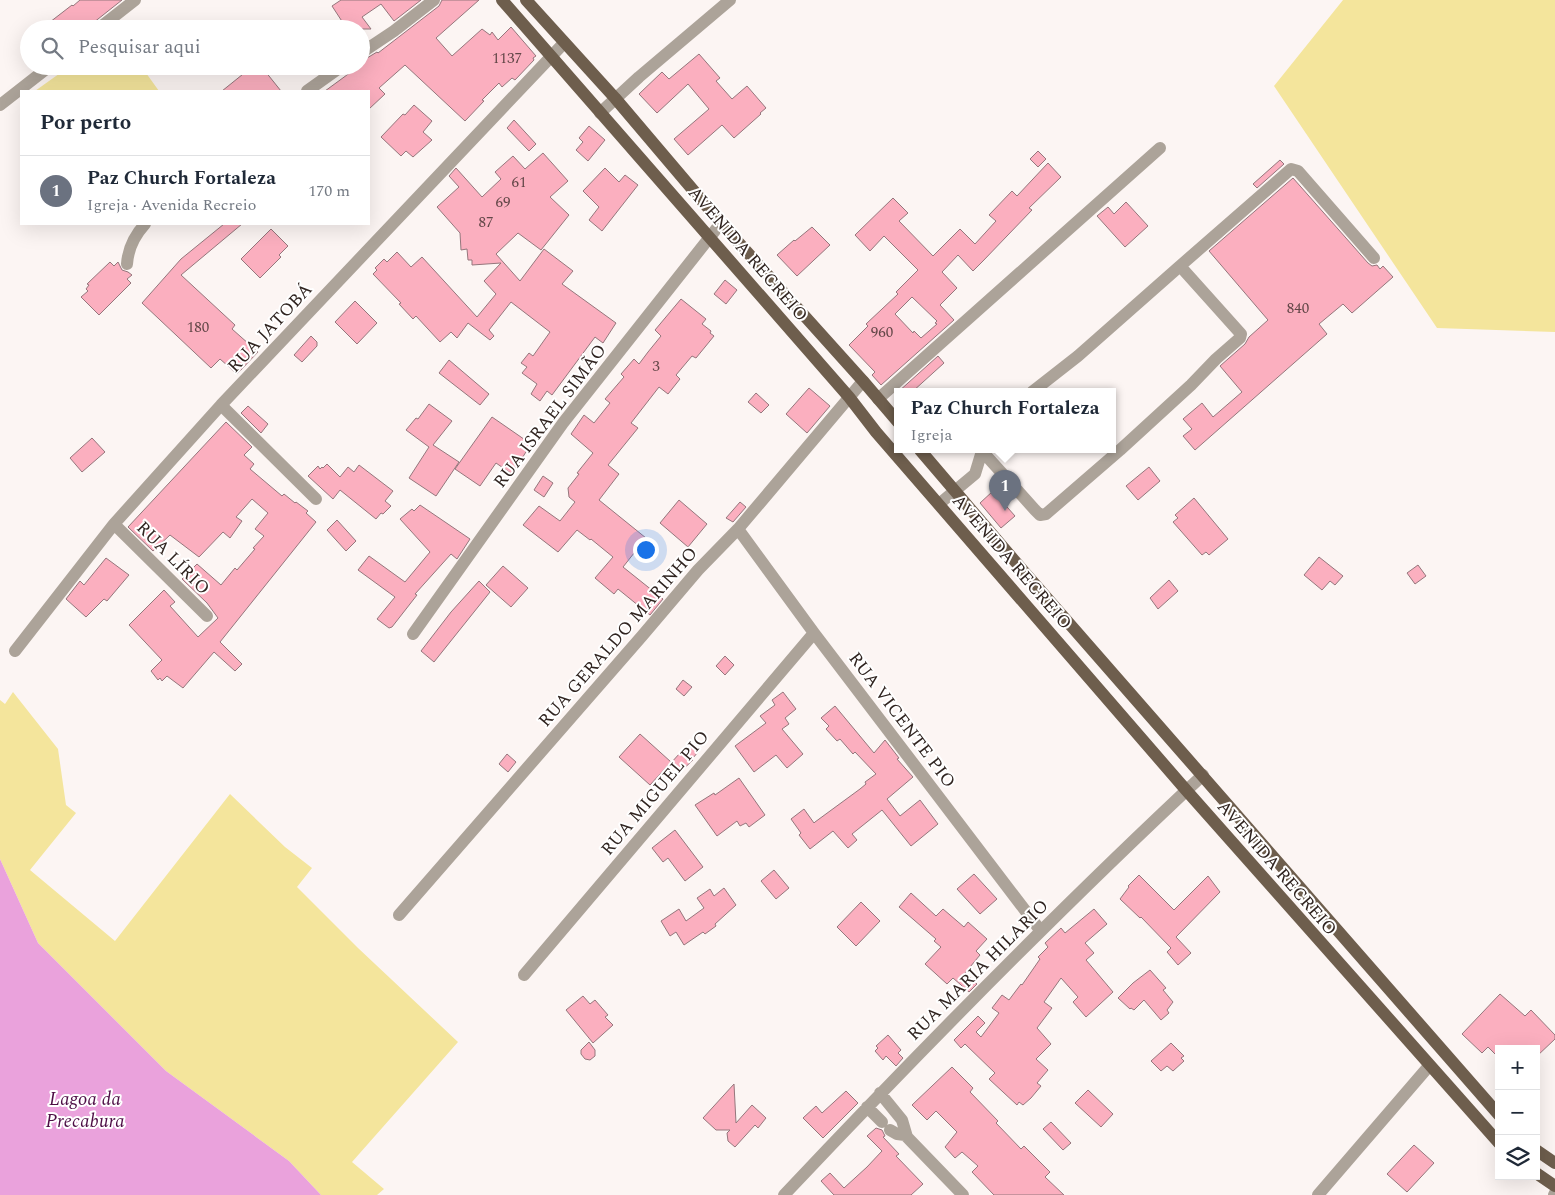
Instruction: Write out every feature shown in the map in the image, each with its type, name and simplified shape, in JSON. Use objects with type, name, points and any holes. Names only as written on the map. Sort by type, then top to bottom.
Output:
[{"type":"main road","name":"AVENIDA RECREIO","points":[[502,0],[550,57],[710,236],[894,450]]},
{"type":"main road","name":"AVENIDA RECREIO","points":[[526,0],[615,98],[721,223],[894,417]]},
{"type":"main road","name":"AVENIDA RECREIO","points":[[896,453],[1186,790],[1495,1139]]},
{"type":"main road","name":"AVENIDA RECREIO","points":[[923,453],[1025,573],[1495,1111]]},
{"type":"main road","points":[[1010,586],[1025,573]]},
{"type":"main road","points":[[1443,1082],[1458,1069]]},
{"type":"main road","points":[[1540,1153],[1555,1163]]},
{"type":"main road","points":[[1540,1176],[1555,1186]]},
{"type":"street","points":[[109,20],[135,0]]},
{"type":"street","points":[[370,47],[434,0]]},
{"type":"street","points":[[600,113],[730,0]]},
{"type":"street","name":"RUA JATOBÁ","points":[[15,651],[114,524],[221,405],[564,43]]},
{"type":"street","points":[[0,106],[39,75]]},
{"type":"street","points":[[308,90],[329,75]]},
{"type":"street","points":[[878,399],[1160,148]]},
{"type":"street","points":[[1037,388],[1078,356],[1292,170],[1298,171],[1374,258]]},
{"type":"street","name":"RUA ISRAEL SIMÃO","points":[[413,634],[563,422],[721,223]]},
{"type":"street","points":[[127,264],[135,238],[144,225]]},
{"type":"street","points":[[1116,452],[1191,385],[1216,358],[1242,335],[1180,266]]},
{"type":"street","name":"RUA GERALDO MARINHO","points":[[398,915],[698,570],[738,529],[863,381]]},
{"type":"street","points":[[221,405],[316,499]]},
{"type":"street","points":[[939,504],[974,474],[981,453]]},
{"type":"street","points":[[985,453],[1040,515],[1046,514],[1115,453]]},
{"type":"street","name":"RUA LÍRIO","points":[[114,524],[207,616]]},
{"type":"street","name":"RUA VICENTE PIO","points":[[738,529],[814,633],[1040,930]]},
{"type":"street","name":"RUA MIGUEL PIO","points":[[524,975],[814,633]]},
{"type":"street","name":"RUA MARIA HILARIO","points":[[784,1195],[880,1093],[1040,930],[1202,775]]},
{"type":"street","points":[[1318,1195],[1429,1066]]},
{"type":"street","points":[[880,1093],[902,1120],[905,1135],[955,1192]]},
{"type":"street","points":[[867,1107],[886,1126],[897,1134],[905,1135]]},
{"type":"shaded area","points":[[1343,0],[1555,0],[1555,332],[1437,328],[1274,86]]},
{"type":"shaded area","points":[[57,75],[147,75],[158,90],[36,90]]},
{"type":"shaded area","points":[[13,692],[58,749],[66,805],[76,813],[30,870],[115,941],[230,794],[285,847],[312,868],[297,887],[358,948],[458,1042],[352,1162],[384,1189],[377,1195],[321,1195],[289,1161],[166,1071],[38,943],[0,859],[0,700],[5,704]]},
{"type":"water","name":"Lagoa da Precabura","points":[[0,859],[38,943],[166,1071],[289,1161],[321,1195],[0,1195]]},
{"type":"building","points":[[80,0],[122,0],[97,20],[53,20]]},
{"type":"building","points":[[341,0],[421,0],[394,21],[381,4],[362,17],[364,20],[341,20],[332,6]]},
{"type":"building","points":[[442,0],[479,0],[436,38],[452,56],[482,29],[490,35],[492,32],[498,40],[511,27],[536,56],[533,58],[534,60],[515,80],[512,78],[502,87],[499,83],[465,121],[405,65],[379,88],[385,94],[370,108],[370,90],[326,90],[347,75],[370,75],[370,56],[378,53],[439,6]]},
{"type":"building","points":[[699,54],[720,78],[716,81],[732,99],[747,86],[766,108],[734,138],[722,125],[688,155],[674,139],[709,109],[688,84],[657,113],[639,94],[662,72],[669,79]]},
{"type":"building","points":[[242,75],[268,75],[280,90],[223,90]]},
{"type":"building","points":[[414,105],[432,121],[423,132],[432,140],[413,157],[406,151],[401,156],[381,137]]},
{"type":"building","points":[[514,120],[536,144],[529,151],[507,128]]},
{"type":"building","points":[[589,126],[605,140],[588,161],[576,150],[583,142],[579,138]]},
{"type":"building","points":[[1038,151],[1046,159],[1038,167],[1030,159]]},
{"type":"building","points":[[543,153],[568,181],[550,197],[569,215],[541,250],[518,233],[496,254],[520,281],[544,249],[573,271],[562,284],[616,323],[603,343],[595,337],[552,395],[547,391],[540,401],[531,394],[537,384],[522,373],[527,367],[521,363],[529,353],[533,356],[550,332],[511,302],[489,330],[494,336],[490,340],[468,323],[457,338],[451,332],[440,342],[416,316],[413,319],[399,304],[401,303],[373,274],[377,270],[375,268],[384,259],[387,262],[397,252],[411,267],[422,257],[477,317],[496,294],[484,281],[501,263],[472,265],[472,260],[468,260],[467,249],[461,250],[460,233],[437,207],[459,187],[449,176],[456,168],[482,197],[501,179],[495,172],[513,156],[525,169]]},
{"type":"building","points":[[1280,160],[1284,164],[1257,188],[1253,184]]},
{"type":"building","points":[[1048,163],[1061,177],[1029,208],[1032,210],[973,271],[958,255],[942,272],[957,288],[940,305],[954,320],[881,385],[872,375],[875,372],[849,345],[868,326],[866,324],[898,294],[896,292],[918,270],[884,236],[870,251],[855,235],[893,198],[908,213],[899,221],[933,256],[960,229],[975,244],[996,221],[989,215],[1012,191],[1017,196]],"holes":[[[912,297],[937,321],[935,323],[937,324],[921,338],[914,331],[913,333],[895,314]]]},
{"type":"building","points":[[605,168],[619,182],[625,175],[638,185],[602,231],[589,220],[599,207],[583,191]]},
{"type":"building","points":[[1293,178],[1368,263],[1372,266],[1377,265],[1380,269],[1383,266],[1393,277],[1352,313],[1343,304],[1319,324],[1327,334],[1195,450],[1183,436],[1192,429],[1183,419],[1202,403],[1213,417],[1242,392],[1220,366],[1268,320],[1209,251]]},
{"type":"building","points":[[1126,202],[1148,226],[1125,247],[1097,216],[1108,207],[1114,214]]},
{"type":"building","points":[[223,225],[241,225],[181,275],[235,325],[232,329],[258,352],[237,374],[220,359],[211,368],[142,303],[181,259]]},
{"type":"building","points":[[812,227],[830,245],[797,276],[777,255]]},
{"type":"building","points":[[271,229],[288,246],[279,255],[281,257],[260,278],[241,259]]},
{"type":"building","points":[[110,262],[114,266],[118,262],[122,270],[132,275],[127,279],[131,283],[99,315],[81,297],[88,291],[86,289],[89,285],[87,284]]},
{"type":"building","points":[[725,280],[737,290],[726,304],[714,294]]},
{"type":"building","points":[[681,299],[706,319],[702,324],[714,336],[696,358],[692,356],[676,375],[680,379],[668,394],[659,387],[631,423],[638,428],[608,465],[619,474],[599,500],[646,538],[623,567],[663,599],[650,615],[618,589],[614,594],[595,578],[613,557],[591,539],[577,530],[558,552],[523,525],[539,506],[560,521],[575,502],[569,497],[568,488],[593,453],[571,434],[584,415],[594,423],[610,403],[605,399],[624,377],[621,374],[634,359],[639,364],[661,336],[655,330]]},
{"type":"building","points":[[355,301],[377,323],[357,344],[335,322]]},
{"type":"building","points":[[311,336],[317,342],[317,346],[302,362],[294,355]]},
{"type":"building","points":[[938,356],[944,363],[916,388],[902,388]]},
{"type":"building","points":[[449,360],[489,394],[480,405],[439,373]]},
{"type":"building","points":[[809,388],[830,406],[807,433],[786,414]]},
{"type":"building","points":[[756,393],[769,405],[761,413],[748,402]]},
{"type":"building","points":[[429,404],[452,421],[433,445],[459,462],[436,496],[409,478],[429,447],[406,430],[416,418],[418,419]]},
{"type":"building","points":[[248,406],[268,424],[261,433],[241,413]]},
{"type":"building","points":[[492,417],[531,444],[512,474],[496,463],[480,486],[455,469]]},
{"type":"building","points":[[226,422],[252,447],[244,455],[254,464],[250,469],[282,496],[284,494],[308,511],[306,513],[316,522],[220,642],[242,664],[235,671],[214,652],[183,688],[167,676],[162,681],[160,678],[158,680],[151,671],[162,660],[129,625],[164,590],[175,602],[170,606],[198,637],[218,618],[207,603],[182,579],[197,564],[221,585],[235,568],[237,570],[264,536],[255,529],[268,513],[252,499],[236,517],[242,521],[230,538],[223,532],[199,557],[170,535],[153,551],[128,527]]},
{"type":"building","points":[[92,438],[105,452],[82,472],[70,458]]},
{"type":"building","points":[[327,464],[340,477],[348,467],[354,472],[359,465],[393,491],[385,501],[391,506],[376,519],[340,490],[333,499],[308,476],[318,466],[320,469]]},
{"type":"building","points":[[1149,467],[1160,481],[1138,500],[1126,486]]},
{"type":"building","points":[[543,476],[553,483],[544,497],[534,490]]},
{"type":"building","points":[[993,491],[1015,516],[1001,528],[980,503]]},
{"type":"building","points":[[1194,498],[1228,539],[1209,555],[1206,552],[1202,555],[1173,522],[1178,518],[1175,515]]},
{"type":"building","points":[[679,500],[707,524],[688,547],[660,523]]},
{"type":"building","points":[[740,502],[746,507],[733,522],[726,518]]},
{"type":"building","points":[[420,505],[470,539],[457,559],[451,554],[415,594],[417,595],[392,627],[389,628],[377,619],[395,597],[358,570],[369,556],[405,582],[430,552],[400,519]]},
{"type":"building","points":[[337,520],[356,541],[346,551],[327,530]]},
{"type":"building","points":[[1319,557],[1343,576],[1335,585],[1330,581],[1322,590],[1304,575]]},
{"type":"building","points":[[106,558],[129,575],[107,601],[104,599],[86,617],[66,599],[80,581],[84,585]]},
{"type":"building","points":[[1418,565],[1426,576],[1415,584],[1407,573]]},
{"type":"building","points":[[503,566],[528,588],[511,607],[486,585]]},
{"type":"building","points":[[1169,580],[1178,591],[1158,609],[1150,598]]},
{"type":"building","points":[[479,581],[490,592],[434,662],[421,651],[451,612]]},
{"type":"building","points":[[725,656],[734,665],[725,675],[716,666]]},
{"type":"building","points":[[683,680],[692,687],[684,696],[676,689]]},
{"type":"building","points":[[783,692],[796,709],[785,718],[789,724],[782,729],[803,754],[787,768],[776,755],[754,772],[735,746],[766,723],[760,716],[775,705],[772,700]]},
{"type":"building","points":[[835,706],[874,753],[885,740],[899,758],[897,759],[913,777],[887,799],[900,816],[920,800],[938,824],[911,846],[882,810],[852,834],[857,840],[848,848],[833,831],[810,849],[799,835],[801,833],[791,819],[804,809],[814,823],[860,789],[866,784],[865,782],[876,774],[855,752],[853,754],[840,739],[837,741],[826,729],[829,726],[821,718]]},
{"type":"building","points":[[640,734],[671,762],[650,785],[619,757]]},
{"type":"building","points":[[690,742],[699,751],[693,760],[679,773],[670,764]]},
{"type":"building","points":[[507,754],[516,762],[508,772],[499,764]]},
{"type":"building","points":[[739,778],[765,815],[749,827],[746,823],[740,826],[737,821],[717,836],[695,805],[714,793],[715,795]]},
{"type":"building","points":[[675,830],[703,867],[685,881],[668,858],[663,862],[652,848]]},
{"type":"building","points":[[774,870],[789,888],[776,899],[761,881]]},
{"type":"building","points":[[974,874],[997,899],[980,914],[957,889]]},
{"type":"building","points":[[1139,875],[1174,910],[1208,876],[1220,892],[1176,937],[1191,953],[1178,965],[1167,952],[1171,948],[1141,917],[1120,899],[1128,886]]},
{"type":"building","points":[[724,888],[736,905],[715,924],[716,926],[684,945],[676,932],[670,936],[661,921],[679,909],[686,921],[704,908],[697,898],[710,889],[714,896]]},
{"type":"building","points":[[911,893],[936,916],[943,909],[964,927],[968,922],[987,939],[976,951],[980,955],[965,973],[977,984],[969,992],[953,978],[947,984],[925,964],[941,947],[934,941],[936,939],[899,907]]},
{"type":"building","points":[[861,902],[880,921],[856,946],[837,927]]},
{"type":"building","points":[[1094,909],[1107,924],[1085,943],[1094,953],[1086,960],[1113,992],[1086,1017],[1073,1002],[1078,997],[1061,978],[1044,1002],[1052,1008],[1037,1028],[1051,1044],[1036,1059],[1048,1070],[1037,1083],[1041,1086],[1031,1098],[1023,1105],[1019,1102],[1017,1105],[989,1079],[995,1073],[965,1044],[961,1048],[954,1040],[978,1016],[985,1023],[976,1032],[981,1037],[999,1013],[992,1008],[1002,995],[1009,1000],[1022,985],[1040,959],[1038,957],[1048,947],[1045,943],[1061,928],[1065,933]]},
{"type":"building","points":[[1150,970],[1166,988],[1163,990],[1173,1002],[1167,1010],[1169,1013],[1161,1020],[1144,1000],[1134,1010],[1130,1009],[1118,998]]},
{"type":"building","points":[[1500,994],[1525,1016],[1531,1010],[1555,1035],[1555,1039],[1540,1053],[1540,1045],[1495,1045],[1495,1054],[1488,1047],[1482,1053],[1462,1034]]},
{"type":"building","points":[[583,996],[590,1004],[595,1000],[608,1015],[605,1017],[613,1025],[593,1043],[566,1010]]},
{"type":"building","points":[[888,1035],[901,1050],[898,1053],[903,1058],[896,1066],[886,1056],[883,1060],[875,1051],[878,1048],[876,1046]]},
{"type":"building","points":[[589,1042],[595,1050],[595,1056],[590,1060],[585,1059],[581,1054],[581,1050]]},
{"type":"building","points":[[1171,1043],[1184,1056],[1181,1058],[1184,1061],[1173,1071],[1167,1066],[1161,1071],[1151,1061]]},
{"type":"building","points":[[952,1067],[973,1088],[970,1092],[998,1121],[996,1123],[1021,1149],[1024,1146],[1050,1172],[1045,1177],[1064,1195],[994,1195],[972,1172],[978,1166],[962,1152],[955,1158],[945,1147],[957,1132],[936,1111],[927,1120],[912,1105]]},
{"type":"building","points":[[734,1084],[736,1123],[752,1105],[766,1118],[758,1128],[755,1125],[735,1147],[728,1141],[727,1133],[730,1130],[716,1130],[703,1118]]},
{"type":"building","points":[[1088,1090],[1113,1114],[1101,1127],[1075,1103]]},
{"type":"building","points":[[846,1091],[858,1103],[823,1138],[803,1118],[816,1106],[822,1113]]},
{"type":"building","points":[[1051,1122],[1071,1143],[1063,1150],[1043,1129]]},
{"type":"building","points":[[876,1128],[882,1130],[885,1136],[883,1137],[899,1154],[896,1156],[923,1184],[911,1195],[834,1195],[821,1181],[830,1173],[844,1188],[867,1167],[882,1151],[867,1136]]},
{"type":"building","points":[[1414,1145],[1434,1163],[1407,1192],[1387,1174]]},
{"type":"place","name":"Paz Church Fortaleza","points":[[1005,511]]}]
